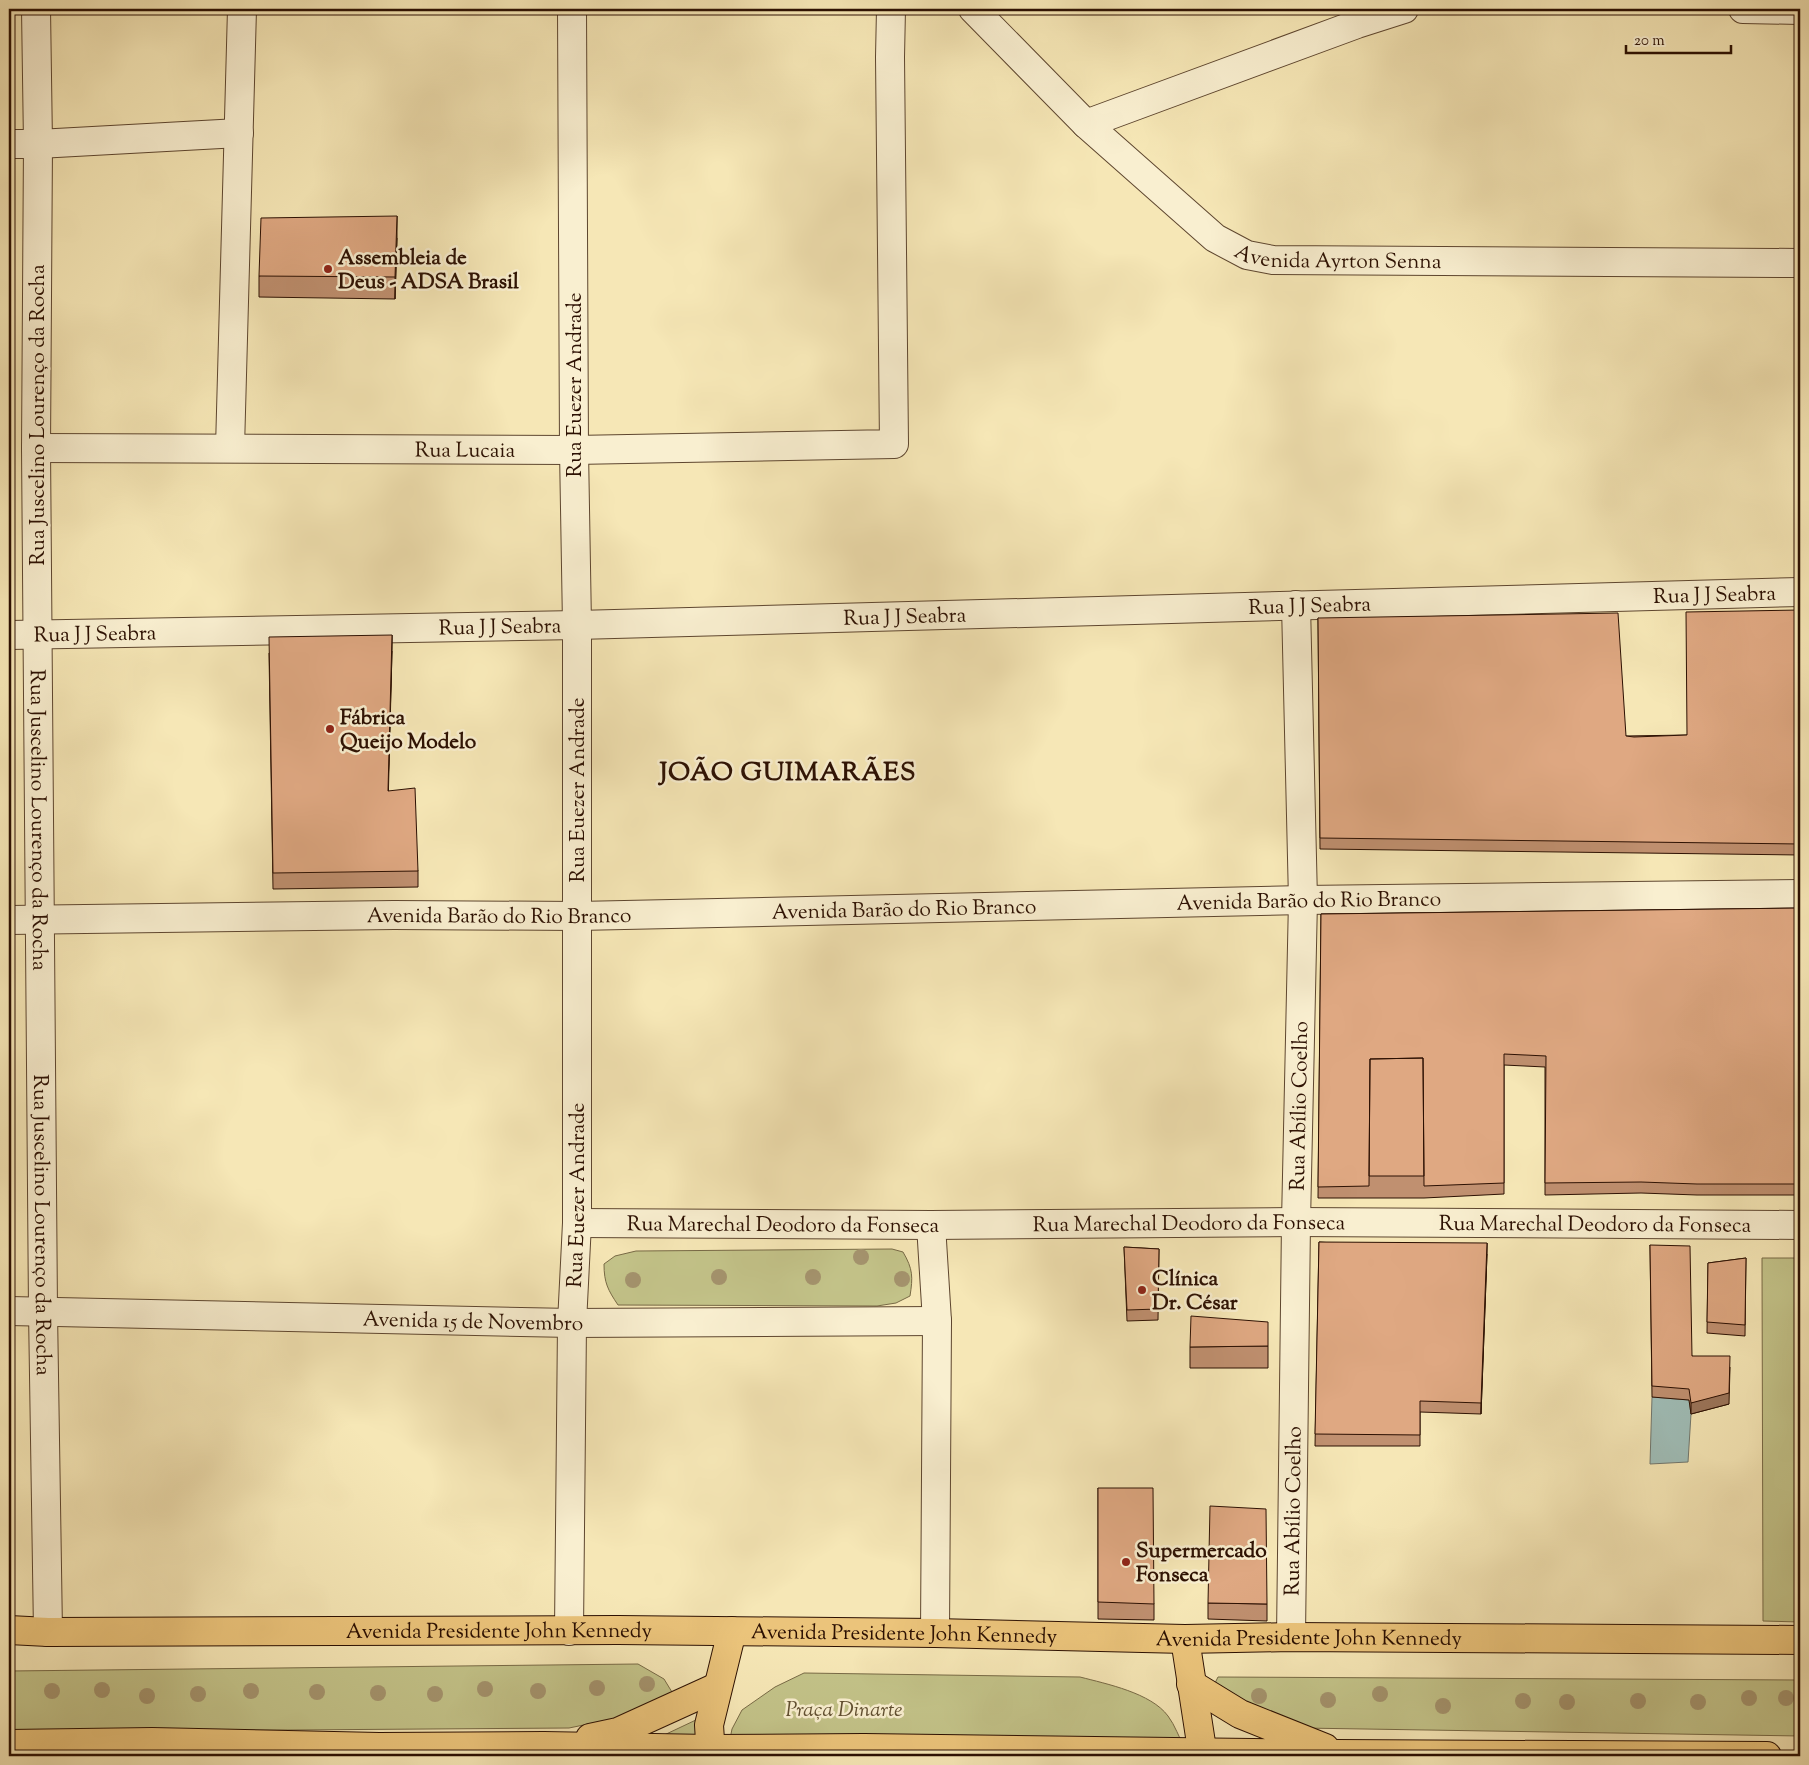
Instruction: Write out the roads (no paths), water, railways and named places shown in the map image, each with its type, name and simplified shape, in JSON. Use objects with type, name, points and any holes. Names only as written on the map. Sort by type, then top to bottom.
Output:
[{"type":"main road","name":"Avenida Presidente John Kennedy","points":[[9,1630],[48,1632],[569,1630],[935,1633],[1185,1639],[1291,1637],[1800,1640]]},
{"type":"main road","points":[[710,1753],[709,1725],[732,1631]]},
{"type":"main road","points":[[1185,1639],[1203,1754]]},
{"type":"main road","points":[[1191,1684],[1240,1714],[1335,1755]]},
{"type":"main road","points":[[553,1751],[618,1732],[718,1687]]},
{"type":"main road","points":[[9,1744],[152,1742],[710,1753],[864,1748],[1203,1754],[1767,1756]]},
{"type":"street","name":"Rua Juscelino Lourenço da Rocha","points":[[36,9],[38,144],[37,634],[48,1632]]},
{"type":"street","points":[[230,448],[242,9]]},
{"type":"street","name":"Rua Euezer Andrade","points":[[569,1630],[572,1324],[578,1223],[577,626],[574,450],[572,9]]},
{"type":"street","name":"Rua Lucaia","points":[[36,448],[574,450],[894,444],[891,9]]},
{"type":"street","name":"Avenida Ayrton Senna","points":[[973,9],[1086,124],[1215,238],[1247,255],[1273,260],[1800,263]]},
{"type":"street","points":[[1086,124],[1357,24],[1404,9]]},
{"type":"street","points":[[1743,9],[1800,10]]},
{"type":"street","points":[[9,144],[239,133]]},
{"type":"street","name":"Rua J J Seabra","points":[[9,635],[577,626],[1800,592]]},
{"type":"street","name":"Rua Abílio Coelho","points":[[1291,1637],[1296,1222],[1303,900],[1296,605]]},
{"type":"street","name":"Avenida Barão do Rio Branco","points":[[9,920],[394,915],[578,916],[1303,900],[1800,894]]},
{"type":"street","name":"Rua Marechal Deodoro da Fonseca","points":[[578,1223],[931,1225],[1296,1222],[1800,1225]]},
{"type":"street","points":[[931,1225],[937,1321],[935,1633]]},
{"type":"street","name":"Avenida 15 de Novembro","points":[[9,1311],[43,1310],[572,1324],[937,1321]]},
{"type":"water","points":[[1652,1397],[1689,1400],[1691,1414],[1688,1462],[1650,1464]]},
{"type":"place","name":"Assembleia de Deus - ADSA Brasil","points":[[328,269]]},
{"type":"place","name":"Fábrica Queijo Modelo","points":[[330,729]]},
{"type":"place","name":"Clínica Dr. César","points":[[1142,1290]]},
{"type":"place","name":"Supermercado Fonseca","points":[[1126,1562]]},
{"type":"district","name":"JOÃO GUIMARÃES","points":[[788,771]]},
{"type":"park label","name":"Praça Dinarte","points":[[844,1709]]}]
